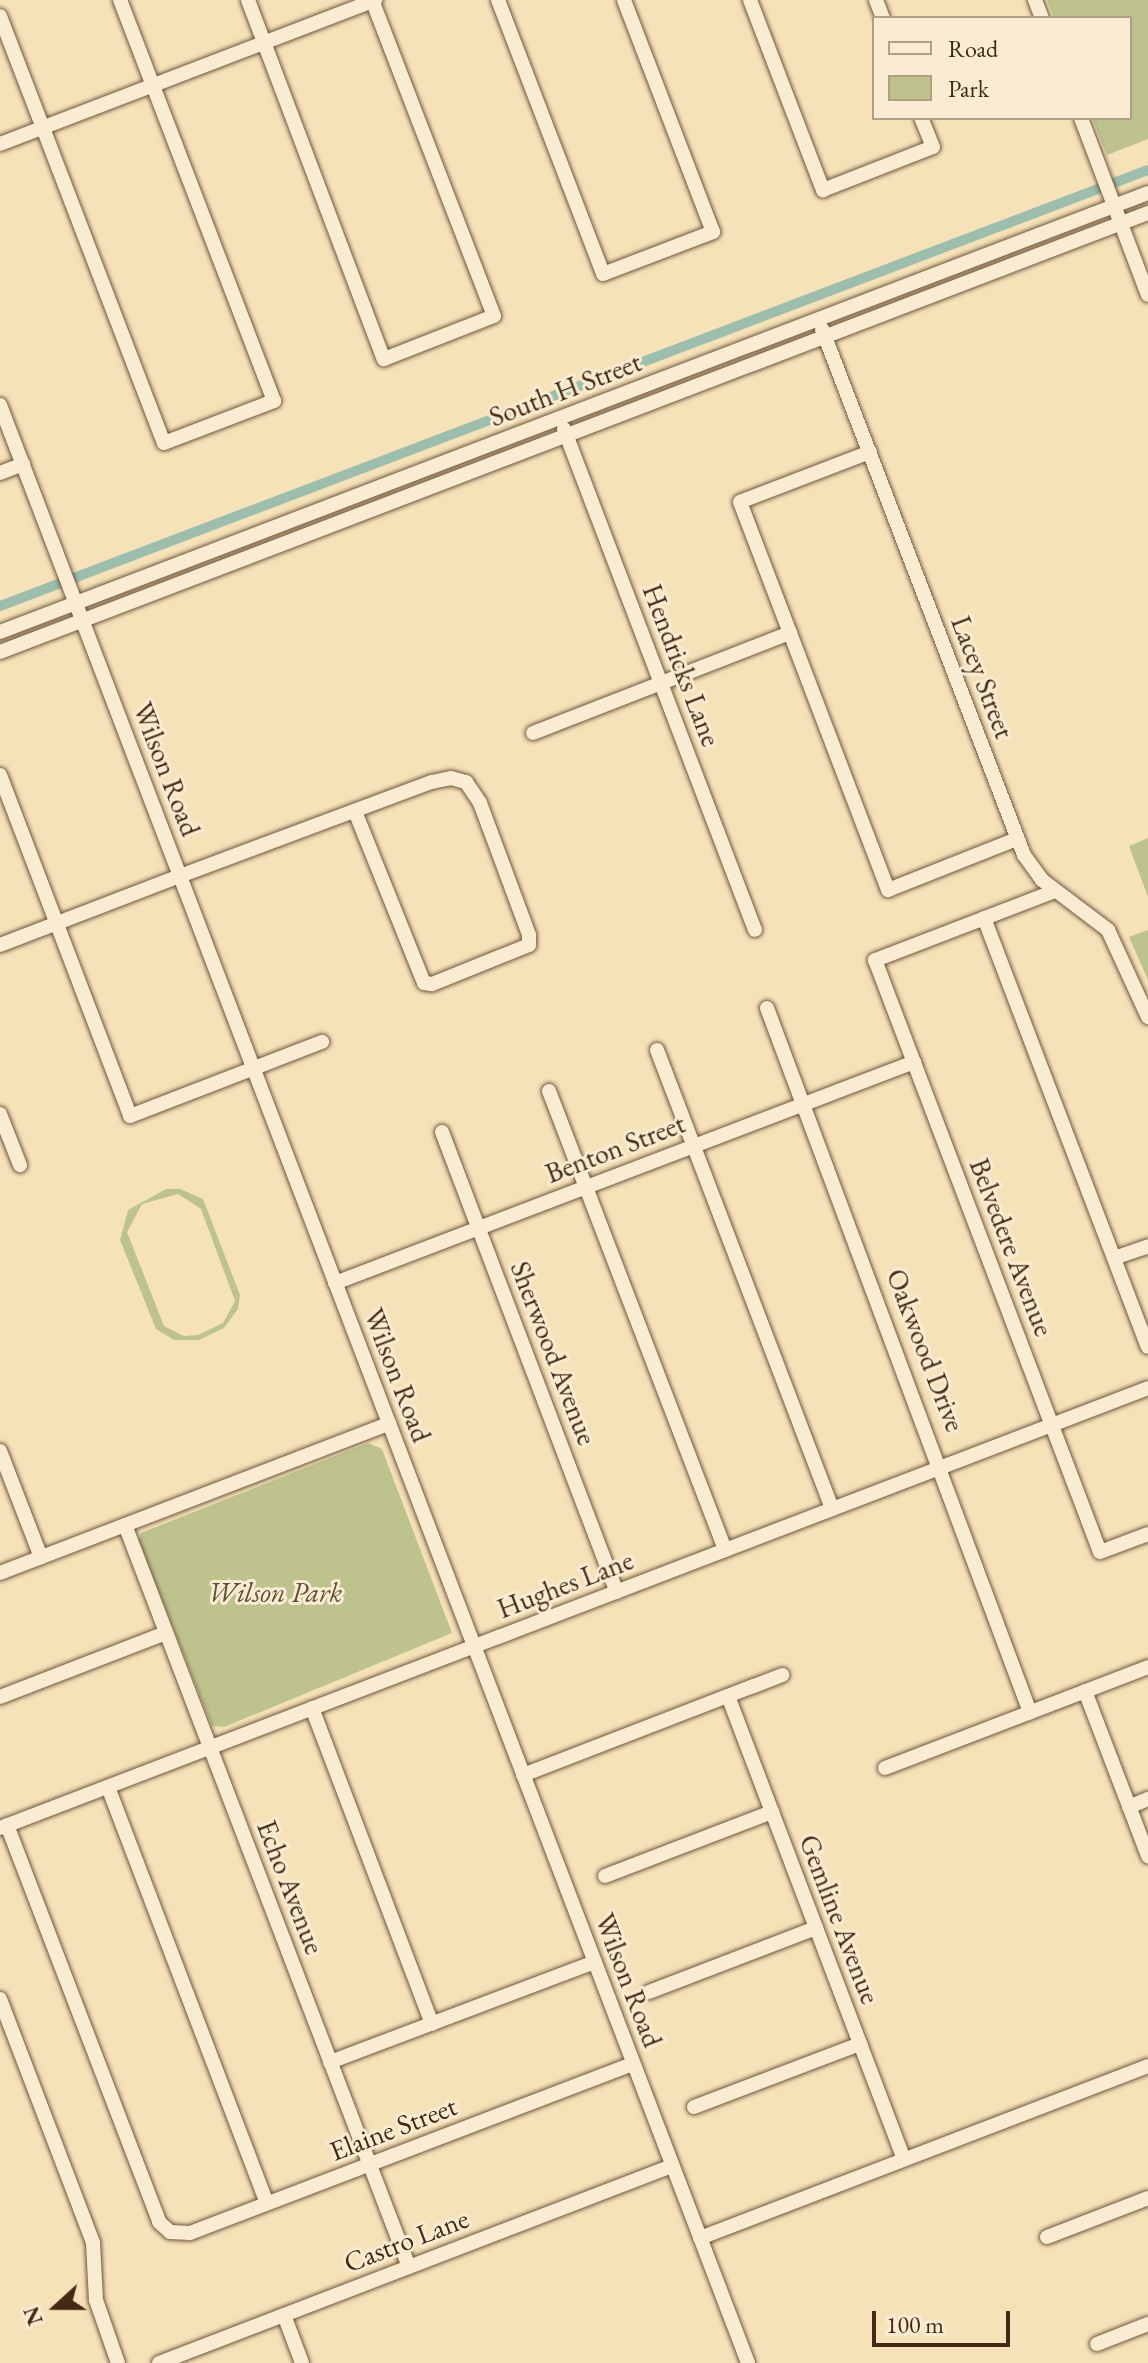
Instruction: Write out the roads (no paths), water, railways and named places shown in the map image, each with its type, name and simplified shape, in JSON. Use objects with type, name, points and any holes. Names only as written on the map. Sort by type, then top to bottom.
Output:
[{"type":"street","points":[[0,16],[164,443],[274,401],[120,0]]},
{"type":"street","points":[[0,144],[153,86],[262,43],[373,0],[494,316],[384,359],[262,43],[248,0]]},
{"type":"street","points":[[498,0],[603,274],[713,232],[624,0]]},
{"type":"street","points":[[750,0],[823,190],[933,147],[922,120]]},
{"type":"street","points":[[1082,120],[1148,295]]},
{"type":"street","name":"South H Street","points":[[0,632],[819,321],[1112,199],[1148,193]]},
{"type":"street","name":"South H Street","points":[[0,652],[1148,213]]},
{"type":"street","name":"Lacey Street","points":[[819,321],[1017,839],[1032,868],[1055,891],[1108,930],[1148,1017]]},
{"type":"street","name":"Wilson Road","points":[[0,405],[748,2363]]},
{"type":"street","name":"Hendricks Lane","points":[[560,419],[755,930]]},
{"type":"street","points":[[870,452],[740,502],[888,890],[1017,839]]},
{"type":"street","points":[[0,473],[23,464]]},
{"type":"street","points":[[533,733],[790,633]]},
{"type":"street","points":[[0,775],[130,1116],[322,1042]]},
{"type":"street","points":[[0,945],[355,811],[451,778],[466,782],[480,803],[531,940],[523,949],[432,984],[417,974],[355,811]]},
{"type":"street","points":[[1055,891],[984,918],[1148,1347]]},
{"type":"street","name":"Belvedere Avenue","points":[[984,918],[875,960],[1100,1552],[1148,1534]]},
{"type":"street","name":"Oakwood Drive","points":[[767,1008],[942,1467],[952,1509],[1030,1712]]},
{"type":"street","points":[[657,1050],[832,1509]]},
{"type":"street","name":"Benton Street","points":[[335,1283],[914,1062]]},
{"type":"street","points":[[549,1091],[725,1550]]},
{"type":"street","points":[[0,1114],[20,1165]]},
{"type":"street","name":"Sherwood Avenue","points":[[442,1132],[617,1592]]},
{"type":"street","points":[[1114,1258],[1148,1246]]},
{"type":"street","name":"Hughes Lane","points":[[4,1827],[1148,1388]]},
{"type":"street","points":[[0,1573],[389,1424]]},
{"type":"street","points":[[0,1451],[41,1557]]},
{"type":"street","name":"Echo Avenue","points":[[125,1525],[409,2267]]},
{"type":"street","points":[[0,1697],[166,1633]]},
{"type":"street","points":[[885,1768],[1148,1667]]},
{"type":"street","points":[[523,1775],[782,1675]]},
{"type":"street","points":[[1085,1691],[1148,1856]]},
{"type":"street","name":"Gemline Avenue","points":[[728,1696],[904,2159]]},
{"type":"street","points":[[312,1708],[432,2024]]},
{"type":"street","points":[[108,1787],[267,2203]]},
{"type":"street","points":[[1129,1807],[1148,1799]]},
{"type":"street","points":[[605,1876],[772,1812]]},
{"type":"street","name":"Elaine Street","points":[[4,1827],[159,2222],[170,2232],[186,2234],[633,2064]]},
{"type":"street","points":[[649,1992],[816,1928]]},
{"type":"street","points":[[330,2062],[595,1962]]},
{"type":"street","points":[[0,1999],[93,2243],[96,2300],[118,2363]]},
{"type":"street","points":[[694,2107],[860,2044]]},
{"type":"street","points":[[700,2238],[1148,2066]]},
{"type":"street","name":"Castro Lane","points":[[159,2363],[672,2166]]},
{"type":"street","points":[[1047,2237],[1148,2198]]},
{"type":"street","points":[[284,2315],[302,2363]]},
{"type":"street","points":[[1097,2344],[1148,2324]]},
{"type":"waterway","points":[[0,606],[1148,170]]},
{"type":"park label","name":"Wilson Park","points":[[275,1592]]}]
